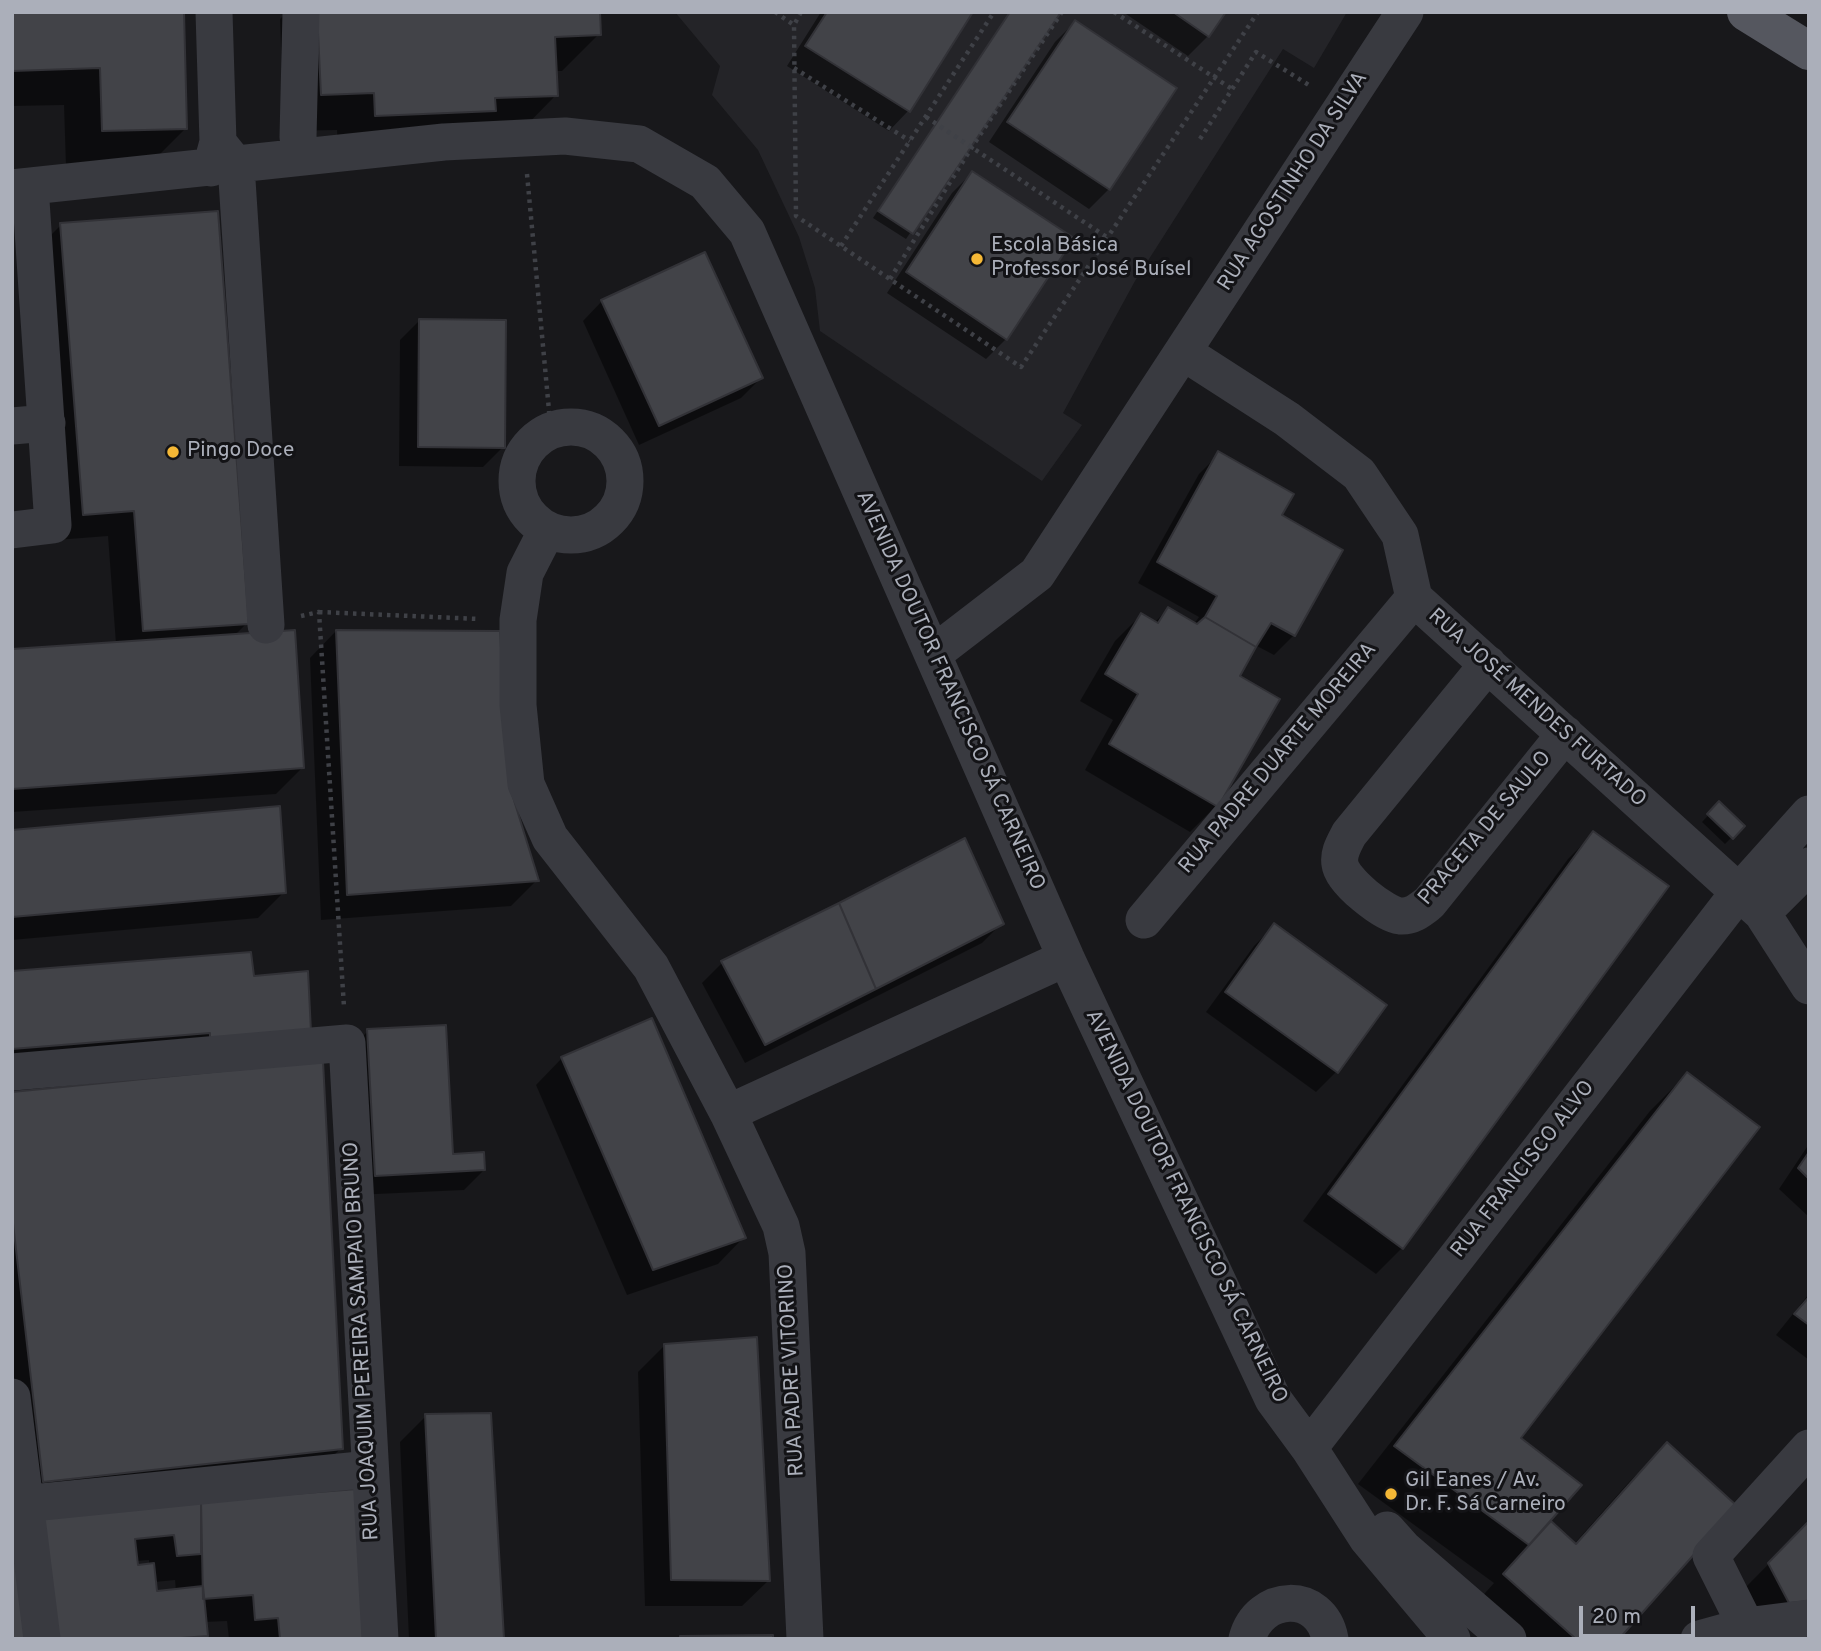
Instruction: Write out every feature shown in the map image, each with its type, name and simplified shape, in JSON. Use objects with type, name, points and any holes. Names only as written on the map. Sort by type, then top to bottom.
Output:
[{"type":"main road","points":[[1746,12],[1809,51]]},
{"type":"street","points":[[214,12],[221,158],[265,625]]},
{"type":"street","points":[[298,137],[301,12]]},
{"type":"street","name":"RUA AGOSTINHO DA SILVA","points":[[933,654],[1037,573],[1405,12]]},
{"type":"street","name":"AVENIDA DOUTOR FRANCISCO SÁ CARNEIRO","points":[[18,180],[221,158],[565,136],[639,144],[705,182],[747,232],[1066,958],[1273,1399],[1309,1448],[1367,1538],[1452,1639]]},
{"type":"street","name":"AVENIDA DOUTOR FRANCISCO SÁ CARNEIRO","points":[[221,158],[298,137],[444,142]]},
{"type":"street","points":[[12,530],[53,525],[29,425],[18,180]]},
{"type":"street","name":"RUA JOSÉ MENDES FURTADO","points":[[1183,352],[1287,419],[1359,474],[1400,535],[1413,598],[1750,902],[1809,986]]},
{"type":"street","points":[[584,429],[604,439],[618,456],[624,478],[624,489],[616,510],[600,526],[579,535],[547,530],[537,524],[523,506],[517,485],[520,463],[525,452],[541,436],[551,432],[584,429]]},
{"type":"street","name":"RUA PADRE VITORINO","points":[[547,530],[525,573],[518,620],[518,705],[526,785],[550,838],[651,967],[729,1113],[781,1226],[787,1253],[806,1639]]},
{"type":"street","name":"RUA PADRE DUARTE MOREIRA","points":[[1144,920],[1413,598]]},
{"type":"street","name":"PRACETA DE SAULO","points":[[1488,664],[1349,834],[1340,853],[1340,867],[1348,880],[1385,911],[1400,916],[1415,914],[1429,903],[1565,734]]},
{"type":"street","points":[[1750,902],[1809,814]]},
{"type":"street","name":"RUA FRANCISCO ALVO","points":[[1309,1448],[1750,902],[1809,866]]},
{"type":"street","points":[[729,1113],[1066,958]]},
{"type":"street","points":[[12,1072],[347,1043]]},
{"type":"street","name":"RUA JOAQUIM PEREIRA SAMPAIO BRUNO","points":[[347,1043],[380,1639]]},
{"type":"street","points":[[12,1397],[19,1505],[42,1639]]},
{"type":"street","name":"AVENIDA DOUTOR FRANCISCO SÁ CARNEIRO","points":[[1309,1448],[1404,1549],[1508,1639]]},
{"type":"street","points":[[1746,1626],[1711,1556],[1809,1448]]},
{"type":"street","points":[[19,1505],[370,1469]]},
{"type":"street","points":[[1247,1639],[1253,1622],[1265,1610],[1290,1603],[1299,1604],[1315,1612],[1326,1626],[1330,1639]]},
{"type":"street","points":[[1699,1639],[1746,1626],[1809,1618]]},
{"type":"path","points":[[775,12],[794,25]]},
{"type":"path","points":[[802,12],[794,25],[796,215],[1021,367],[1258,12]]},
{"type":"path","points":[[841,246],[994,12]]},
{"type":"path","points":[[890,279],[972,147],[1062,12]]},
{"type":"path","points":[[1114,12],[1232,89]]},
{"type":"path","points":[[1200,139],[1256,52],[1313,88],[1320,77]]},
{"type":"path","points":[[794,68],[910,141]]},
{"type":"path","points":[[926,117],[1108,238]]},
{"type":"path","points":[[524,138],[551,432]]},
{"type":"path","points":[[319,612],[347,1043]]},
{"type":"path","points":[[265,625],[319,612],[518,620]]},
{"type":"shaded area","name":"Escola Básica Professor José Buísel","points":[[675,12],[1347,12],[1314,68],[1283,49],[1135,281],[1063,413],[1082,425],[1042,481],[820,331],[815,288],[799,237],[758,150],[712,95],[720,66]]},
{"type":"building","points":[[12,12],[184,12],[187,129],[102,131],[100,68],[12,71]]},
{"type":"building","points":[[317,12],[600,12],[601,35],[555,37],[558,96],[495,98],[496,111],[375,116],[374,93],[321,95]]},
{"type":"building","points":[[827,12],[973,12],[910,112],[805,46]]},
{"type":"building","points":[[1010,12],[1061,12],[913,234],[878,211]]},
{"type":"building","points":[[1173,12],[1226,12],[1209,37]]},
{"type":"building","points":[[1075,20],[1177,88],[1110,190],[1007,122]]},
{"type":"building","points":[[972,171],[1074,238],[1007,340],[906,272]]},
{"type":"building","points":[[218,211],[249,624],[143,631],[134,511],[83,515],[60,223]]},
{"type":"building","points":[[705,252],[763,378],[659,426],[601,300]]},
{"type":"building","points":[[419,319],[506,320],[505,448],[418,447]]},
{"type":"building","points":[[1218,451],[1294,494],[1282,515],[1343,550],[1295,636],[1271,623],[1256,647],[1205,617],[1217,596],[1157,562]]},
{"type":"building","points":[[1168,607],[1197,624],[1205,617],[1256,647],[1240,676],[1280,699],[1218,807],[1109,744],[1138,694],[1105,674],[1141,613],[1158,623]]},
{"type":"building","points":[[295,630],[304,768],[12,789],[12,649]]},
{"type":"building","points":[[336,630],[500,631],[509,784],[539,881],[347,895]]},
{"type":"building","points":[[1719,801],[1745,826],[1733,839],[1707,814]]},
{"type":"building","points":[[280,806],[286,893],[12,917],[12,830]]},
{"type":"building","points":[[1593,831],[1669,886],[1403,1249],[1328,1194]]},
{"type":"building","points":[[965,838],[1004,924],[876,989],[839,903]]},
{"type":"building","points":[[839,903],[876,989],[765,1045],[721,961]]},
{"type":"building","points":[[1274,923],[1387,1005],[1338,1073],[1225,992]]},
{"type":"building","points":[[251,952],[254,976],[308,971],[311,1032],[210,1040],[210,1033],[12,1049],[12,971]]},
{"type":"building","points":[[652,1018],[746,1238],[653,1270],[561,1057]]},
{"type":"building","points":[[446,1025],[453,1154],[484,1152],[485,1170],[375,1176],[367,1029]]},
{"type":"building","points":[[323,1061],[343,1449],[43,1482],[12,1215],[12,1092]]},
{"type":"building","points":[[1687,1072],[1760,1127],[1521,1438],[1582,1485],[1529,1545],[1394,1446]]},
{"type":"building","points":[[1809,1152],[1809,1179],[1798,1168]]},
{"type":"building","points":[[1809,1297],[1809,1325],[1794,1314]]},
{"type":"building","points":[[757,1337],[770,1581],[671,1580],[664,1344]]},
{"type":"building","points":[[491,1413],[504,1639],[436,1639],[425,1414]]},
{"type":"building","points":[[1667,1442],[1737,1506],[1619,1639],[1576,1639],[1503,1574],[1551,1521],[1576,1544]]},
{"type":"building","points":[[370,1488],[378,1639],[280,1639],[278,1618],[255,1620],[253,1595],[203,1599],[201,1501]]},
{"type":"building","points":[[201,1501],[201,1554],[177,1556],[174,1535],[135,1539],[138,1565],[154,1563],[157,1591],[203,1586],[208,1636],[54,1639],[40,1515]]},
{"type":"building","points":[[1809,1521],[1809,1601],[1789,1603],[1768,1563]]},
{"type":"building","points":[[12,1529],[28,1639],[12,1639]]},
{"type":"building","points":[[773,1635],[773,1639],[680,1639],[680,1636]]},
{"type":"place","name":"Escola Básica Professor José Buísel","points":[[977,259]]},
{"type":"place","name":"Pingo Doce","points":[[173,452]]},
{"type":"place","name":"Gil Eanes / Av. Dr. F. Sá Carneiro","points":[[1391,1494]]}]
